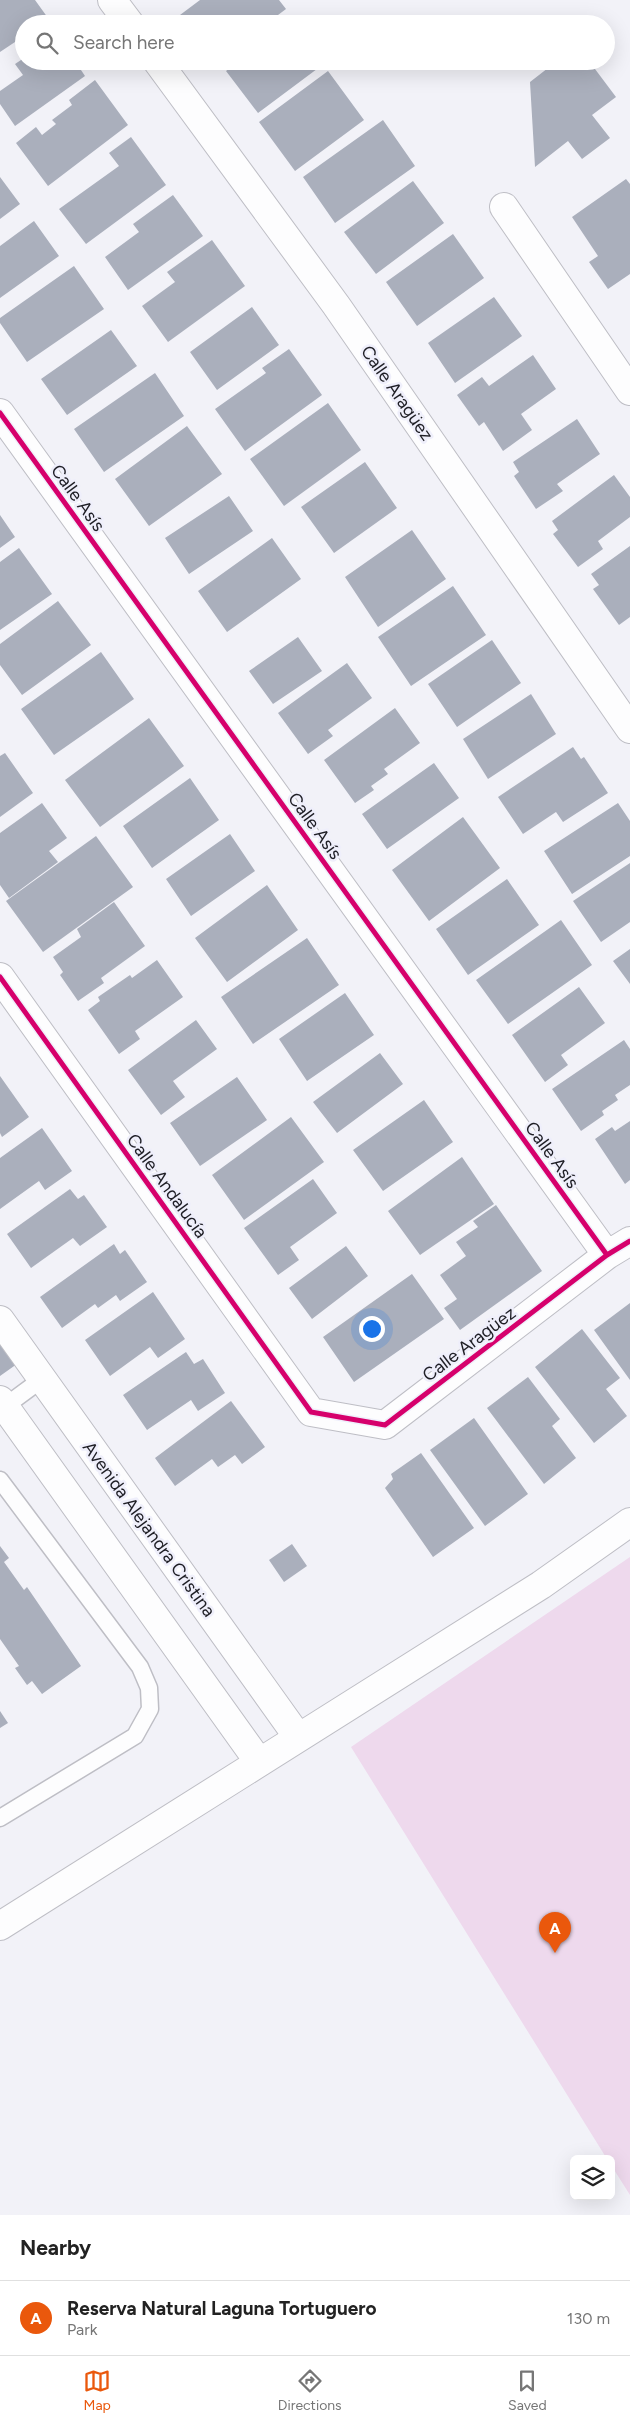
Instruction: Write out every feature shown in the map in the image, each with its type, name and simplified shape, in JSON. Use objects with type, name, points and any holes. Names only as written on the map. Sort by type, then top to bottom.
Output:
[{"type":"street","points":[[112,0],[123,15]]},
{"type":"street","name":"Calle Aragüez","points":[[164,70],[336,305],[630,729]]},
{"type":"street","points":[[504,207],[629,386]]},
{"type":"street","name":"Calle Asís","points":[[0,413],[607,1255]]},
{"type":"street","name":"Calle Andalucía","points":[[0,977],[311,1412]]},
{"type":"street","name":"Calle Aragüez","points":[[311,1412],[385,1425],[607,1255],[630,1241]]},
{"type":"street","name":"Avenida Alejandra Cristina","points":[[0,1320],[298,1737]]},
{"type":"street","points":[[2,1406],[259,1762]]},
{"type":"street","points":[[0,1926],[541,1585],[630,1522]]},
{"type":"lane","points":[[2,1406],[42,1379]]},
{"type":"lane","points":[[0,1480],[140,1667],[149,1688],[150,1709],[135,1736],[0,1818]]},
{"type":"shaded area","points":[[630,1557],[630,2195],[615,2171],[615,2155],[605,2155],[351,1747]]},
{"type":"building","points":[[0,0],[35,0],[46,15],[15,15],[15,42],[0,52]]},
{"type":"building","points":[[200,0],[279,0],[286,9],[278,15],[180,15]]},
{"type":"building","points":[[19,70],[81,70],[85,76],[15,126],[0,104],[0,91],[23,75]]},
{"type":"building","points":[[227,70],[316,70],[258,113],[226,71]]},
{"type":"building","points":[[545,70],[596,70],[616,97],[592,115],[610,138],[582,159],[568,141],[535,167],[530,82]]},
{"type":"building","points":[[328,71],[364,120],[295,171],[259,122]]},
{"type":"building","points":[[95,80],[128,125],[48,186],[16,143],[36,127],[42,135],[56,124],[52,120],[72,105],[69,100]]},
{"type":"building","points":[[383,120],[415,166],[335,223],[303,177]]},
{"type":"building","points":[[131,137],[166,185],[86,244],[59,209],[119,166],[109,153]]},
{"type":"building","points":[[0,177],[20,204],[0,219]]},
{"type":"building","points":[[626,179],[630,184],[630,274],[608,289],[589,262],[598,256],[572,217]]},
{"type":"building","points":[[413,181],[444,223],[376,274],[344,232]]},
{"type":"building","points":[[173,195],[203,236],[128,290],[105,257],[139,232],[133,224]]},
{"type":"building","points":[[34,221],[59,256],[0,298],[0,246]]},
{"type":"building","points":[[453,234],[484,278],[417,326],[386,282]]},
{"type":"building","points":[[212,240],[245,286],[168,342],[142,306],[175,282],[167,272]]},
{"type":"building","points":[[74,266],[104,309],[27,362],[0,323],[0,318]]},
{"type":"building","points":[[494,297],[522,336],[455,383],[428,343]]},
{"type":"building","points":[[252,307],[279,345],[217,390],[190,352]]},
{"type":"building","points":[[111,330],[137,366],[67,415],[41,379]]},
{"type":"building","points":[[289,349],[322,395],[245,451],[215,409],[266,373],[262,368]]},
{"type":"building","points":[[533,355],[556,389],[521,414],[532,430],[503,451],[484,422],[479,426],[457,395],[482,377],[489,386]]},
{"type":"building","points":[[155,373],[184,416],[104,472],[74,429]]},
{"type":"building","points":[[328,403],[361,450],[284,506],[250,459]]},
{"type":"building","points":[[577,419],[600,454],[557,484],[563,491],[536,509],[514,476],[519,472],[513,462]]},
{"type":"building","points":[[187,426],[222,474],[149,526],[115,479]]},
{"type":"building","points":[[365,462],[397,508],[334,553],[301,507]]},
{"type":"building","points":[[614,475],[630,497],[630,517],[598,541],[603,549],[578,567],[553,534],[558,530],[552,521]]},
{"type":"building","points":[[229,496],[253,531],[189,574],[165,538]]},
{"type":"building","points":[[0,515],[15,537],[0,548]]},
{"type":"building","points":[[412,530],[446,579],[378,627],[345,577]]},
{"type":"building","points":[[272,538],[301,579],[227,632],[198,591]]},
{"type":"building","points":[[630,546],[630,617],[619,625],[593,589],[599,585],[591,574]]},
{"type":"building","points":[[19,548],[52,594],[0,630],[0,562]]},
{"type":"building","points":[[453,586],[486,635],[411,686],[378,637]]},
{"type":"building","points":[[58,601],[91,645],[22,695],[0,665],[0,644]]},
{"type":"building","points":[[298,637],[322,671],[273,704],[249,671]]},
{"type":"building","points":[[492,640],[521,683],[457,727],[428,684]]},
{"type":"building","points":[[101,652],[134,699],[54,755],[21,709]]},
{"type":"building","points":[[347,663],[372,698],[328,730],[333,736],[308,754],[278,713]]},
{"type":"building","points":[[531,694],[556,734],[488,779],[463,739]]},
{"type":"building","points":[[395,708],[420,743],[384,769],[388,774],[371,786],[374,790],[355,803],[324,760]]},
{"type":"building","points":[[149,718],[184,766],[100,827],[65,780]]},
{"type":"building","points":[[573,747],[581,759],[584,757],[608,793],[563,822],[556,812],[523,834],[498,797]]},
{"type":"building","points":[[5,753],[33,793],[0,817],[0,756]]},
{"type":"building","points":[[434,763],[459,798],[387,849],[362,814]]},
{"type":"building","points":[[190,778],[219,820],[152,868],[123,826]]},
{"type":"building","points":[[42,803],[67,838],[49,851],[58,862],[9,898],[0,885],[0,833]]},
{"type":"building","points":[[618,803],[630,821],[630,856],[572,894],[544,851]]},
{"type":"building","points":[[463,817],[500,868],[429,921],[392,870]]},
{"type":"building","points":[[230,834],[255,871],[191,916],[166,879]]},
{"type":"building","points":[[96,836],[133,887],[43,952],[6,901]]},
{"type":"building","points":[[630,863],[630,922],[601,942],[573,901]]},
{"type":"building","points":[[507,879],[539,925],[468,975],[436,929]]},
{"type":"building","points":[[267,885],[298,930],[227,982],[195,938]]},
{"type":"building","points":[[114,902],[145,946],[101,978],[104,983],[78,1001],[60,975],[63,972],[53,957],[81,937],[77,929]]},
{"type":"building","points":[[561,920],[592,965],[508,1024],[476,980]]},
{"type":"building","points":[[307,938],[339,985],[253,1044],[221,997]]},
{"type":"building","points":[[630,949],[630,984],[613,961]]},
{"type":"building","points":[[157,960],[183,997],[135,1031],[140,1039],[119,1054],[88,1010],[100,1001],[98,997],[130,975],[132,978]]},
{"type":"building","points":[[579,987],[605,1023],[561,1055],[568,1065],[545,1082],[512,1035]]},
{"type":"building","points":[[345,993],[374,1035],[307,1081],[279,1039]]},
{"type":"building","points":[[196,1020],[217,1049],[173,1081],[185,1097],[161,1115],[128,1070]]},
{"type":"building","points":[[624,1040],[630,1049],[630,1085],[615,1095],[618,1100],[602,1111],[604,1115],[581,1131],[552,1089]]},
{"type":"building","points":[[380,1053],[403,1084],[337,1133],[313,1102]]},
{"type":"building","points":[[0,1076],[29,1117],[2,1137],[0,1133]]},
{"type":"building","points":[[237,1077],[267,1120],[200,1166],[170,1123]]},
{"type":"building","points":[[424,1100],[453,1142],[383,1191],[353,1150]]},
{"type":"building","points":[[291,1117],[324,1162],[244,1220],[212,1175]]},
{"type":"building","points":[[630,1121],[630,1180],[625,1184],[595,1139],[612,1127],[615,1131]]},
{"type":"building","points":[[42,1128],[72,1171],[45,1190],[39,1181],[0,1209],[0,1158]]},
{"type":"building","points":[[462,1157],[494,1204],[420,1255],[388,1211]]},
{"type":"building","points":[[313,1179],[337,1213],[290,1247],[299,1260],[278,1275],[244,1228]]},
{"type":"building","points":[[70,1189],[78,1199],[84,1195],[107,1227],[80,1246],[73,1238],[31,1268],[7,1234]]},
{"type":"building","points":[[496,1205],[542,1271],[460,1330],[444,1308],[457,1299],[440,1275],[466,1256],[456,1242],[478,1227],[473,1221]]},
{"type":"building","points":[[114,1244],[120,1254],[125,1250],[147,1282],[120,1301],[116,1295],[98,1308],[95,1304],[62,1328],[40,1297]]},
{"type":"building","points":[[346,1246],[368,1276],[312,1319],[289,1288]]},
{"type":"building","points":[[412,1274],[444,1319],[354,1382],[323,1337]]},
{"type":"building","points":[[153,1292],[185,1339],[158,1358],[150,1347],[110,1376],[85,1340]]},
{"type":"building","points":[[630,1303],[630,1380],[594,1330]]},
{"type":"building","points":[[582,1329],[620,1378],[606,1389],[627,1416],[594,1443],[535,1367]]},
{"type":"building","points":[[0,1338],[24,1359],[0,1376]]},
{"type":"building","points":[[186,1352],[194,1364],[203,1359],[225,1393],[198,1411],[191,1400],[147,1430],[123,1395]]},
{"type":"building","points":[[528,1377],[560,1419],[552,1426],[576,1458],[544,1484],[487,1408]]},
{"type":"building","points":[[231,1401],[265,1447],[242,1464],[235,1455],[218,1467],[212,1459],[175,1486],[155,1458]]},
{"type":"building","points":[[474,1418],[528,1494],[485,1526],[430,1450]]},
{"type":"building","points":[[421,1453],[474,1528],[433,1557],[385,1488],[393,1479],[391,1474]]},
{"type":"building","points":[[292,1544],[307,1566],[284,1582],[269,1560]]},
{"type":"building","points":[[0,1546],[9,1558],[4,1562],[24,1590],[27,1587],[81,1666],[42,1694],[32,1681],[27,1685],[15,1668],[19,1666],[0,1639]]},
{"type":"building","points":[[0,1711],[8,1723],[0,1728]]},
{"type":"cycle path","points":[[0,413],[607,1255]]},
{"type":"cycle path","points":[[0,977],[311,1412],[385,1425],[607,1255],[630,1241]]},
{"type":"place","name":"Reserva Natural Laguna Tortuguero","points":[[555,1953]]}]
